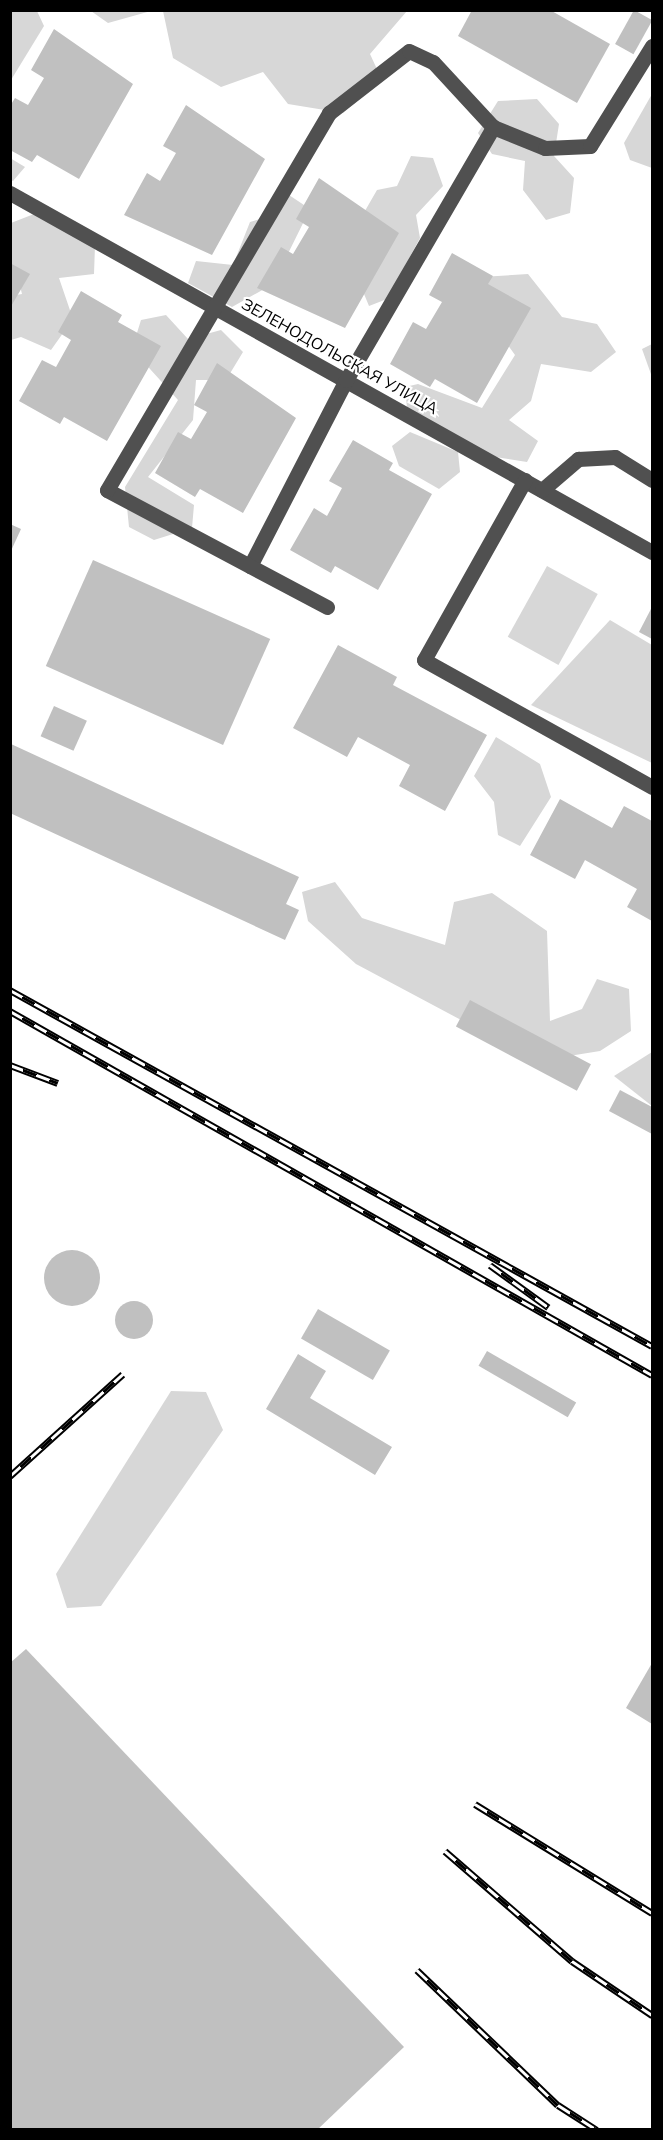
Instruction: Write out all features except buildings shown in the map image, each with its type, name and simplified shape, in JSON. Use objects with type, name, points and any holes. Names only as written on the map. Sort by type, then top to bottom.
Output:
[{"type":"street","points":[[327,607],[107,490],[329,113],[409,51],[434,62],[494,127],[545,148],[590,146],[652,46]]},
{"type":"street","points":[[250,566],[346,380],[494,127]]},
{"type":"street","name":"ЗЕЛЕНОДОЛЬСКАЯ УЛИЦА","points":[[10,193],[542,490],[651,547]]},
{"type":"street","points":[[542,490],[578,459],[615,457],[652,480]]},
{"type":"street","points":[[525,480],[424,660],[652,787]]},
{"type":"shaded area","points":[[11,10],[37,11],[44,26],[11,80]]},
{"type":"shaded area","points":[[91,11],[151,11],[108,23]]},
{"type":"shaded area","points":[[163,11],[407,11],[370,54],[382,80],[343,113],[288,104],[263,72],[221,87],[173,58]]},
{"type":"shaded area","points":[[652,94],[652,168],[630,160],[624,143]]},
{"type":"shaded area","points":[[537,99],[559,124],[554,156],[574,178],[570,213],[546,220],[523,190],[525,161],[492,154],[478,133],[498,101]]},
{"type":"shaded area","points":[[411,156],[433,158],[443,186],[416,215],[420,238],[387,299],[369,306],[357,277],[358,223],[377,190],[397,186]]},
{"type":"shaded area","points":[[10,158],[25,167],[13,181],[11,180]]},
{"type":"shaded area","points":[[289,195],[310,209],[273,284],[232,307],[188,283],[196,261],[233,265],[250,222],[274,215]]},
{"type":"shaded area","points":[[34,214],[95,246],[94,274],[59,278],[73,319],[51,350],[21,337],[11,340],[10,296],[22,294],[17,274],[11,271],[11,223]]},
{"type":"shaded area","points":[[528,274],[562,317],[597,324],[616,352],[591,372],[541,364],[531,401],[509,420],[538,441],[527,462],[495,457],[407,408],[405,387],[418,384],[482,408],[515,355],[477,302],[481,277]]},
{"type":"shaded area","points":[[166,315],[188,339],[221,330],[243,352],[226,380],[196,380],[193,420],[148,477],[194,505],[192,528],[154,540],[129,527],[125,487],[178,400],[132,349],[141,320]]},
{"type":"shaded area","points":[[652,344],[652,377],[642,349]]},
{"type":"shaded area","points":[[410,432],[458,452],[460,472],[439,489],[399,466],[392,446]]},
{"type":"shaded area","points":[[547,566],[598,594],[558,665],[508,637]]},
{"type":"shaded area","points":[[610,620],[652,645],[652,763],[531,705]]},
{"type":"shaded area","points":[[496,737],[540,764],[551,797],[520,846],[498,835],[494,802],[474,776]]},
{"type":"shaded area","points":[[335,882],[362,918],[445,945],[454,902],[492,893],[547,931],[550,1021],[582,1009],[597,979],[629,989],[631,1031],[600,1051],[538,1061],[356,964],[308,921],[302,892]]},
{"type":"shaded area","points":[[652,1052],[652,1106],[614,1076]]},
{"type":"shaded area","points":[[171,1391],[206,1392],[223,1430],[101,1606],[67,1608],[56,1574]]},
{"type":"railway","points":[[10,990],[652,1346]]},
{"type":"railway","points":[[10,1011],[652,1375]]},
{"type":"railway","points":[[10,1065],[58,1083]]},
{"type":"railway","points":[[490,1265],[548,1307]]},
{"type":"railway","points":[[10,1476],[123,1374]]},
{"type":"railway","points":[[475,1804],[652,1913]]},
{"type":"railway","points":[[445,1851],[572,1961],[652,2015]]},
{"type":"railway","points":[[417,1970],[558,2105],[597,2130]]}]
